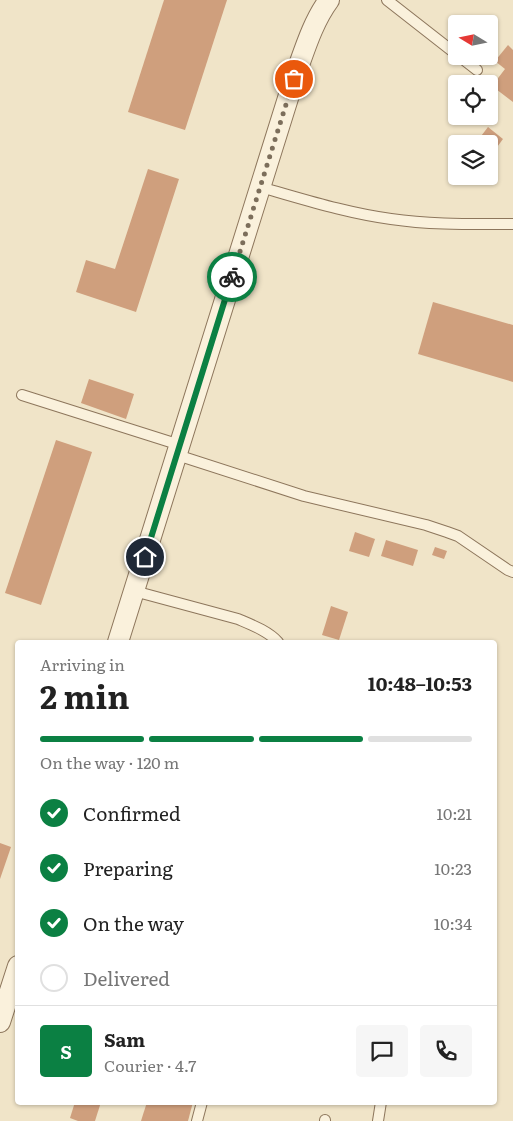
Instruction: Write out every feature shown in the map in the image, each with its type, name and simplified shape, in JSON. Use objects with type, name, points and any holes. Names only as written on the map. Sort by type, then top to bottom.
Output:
[{"type":"street","points":[[119,640],[294,79],[308,41],[329,0]]},
{"type":"street","points":[[2,1011],[15,974]]},
{"type":"lane","points":[[386,0],[448,48]]},
{"type":"lane","points":[[471,65],[478,70]]},
{"type":"lane","points":[[260,187],[346,211],[391,219],[438,224],[513,224]]},
{"type":"lane","points":[[22,395],[318,500],[426,525],[447,532],[458,536],[513,572]]},
{"type":"lane","points":[[134,591],[253,625],[275,640]]},
{"type":"lane","points":[[197,1121],[201,1105]]},
{"type":"lane","points":[[378,1121],[381,1105]]},
{"type":"building","points":[[164,0],[227,0],[185,130],[128,112]]},
{"type":"building","points":[[508,45],[513,50],[513,102],[498,91],[498,78],[505,69],[498,63],[498,57]]},
{"type":"building","points":[[488,127],[498,135],[482,135]]},
{"type":"building","points":[[498,135],[503,139],[498,146]]},
{"type":"building","points":[[148,169],[179,179],[136,312],[76,292],[86,260],[115,269]]},
{"type":"building","points":[[433,302],[513,325],[513,382],[418,354]]},
{"type":"building","points":[[89,379],[134,394],[126,419],[81,403]]},
{"type":"building","points":[[56,440],[92,452],[41,605],[5,593]]},
{"type":"building","points":[[355,532],[375,539],[369,557],[349,551]]},
{"type":"building","points":[[386,540],[418,550],[413,566],[381,556]]},
{"type":"building","points":[[435,547],[447,551],[444,559],[432,555]]},
{"type":"building","points":[[331,606],[348,612],[339,640],[322,635]]},
{"type":"building","points":[[0,843],[11,847],[0,879]]},
{"type":"building","points":[[74,1105],[100,1105],[95,1121],[78,1121],[70,1118]]},
{"type":"building","points":[[146,1105],[192,1105],[188,1121],[141,1121]]},
{"type":"way so far","points":[[232,277],[294,79]]},
{"type":"route","points":[[145,557],[232,277]]}]
